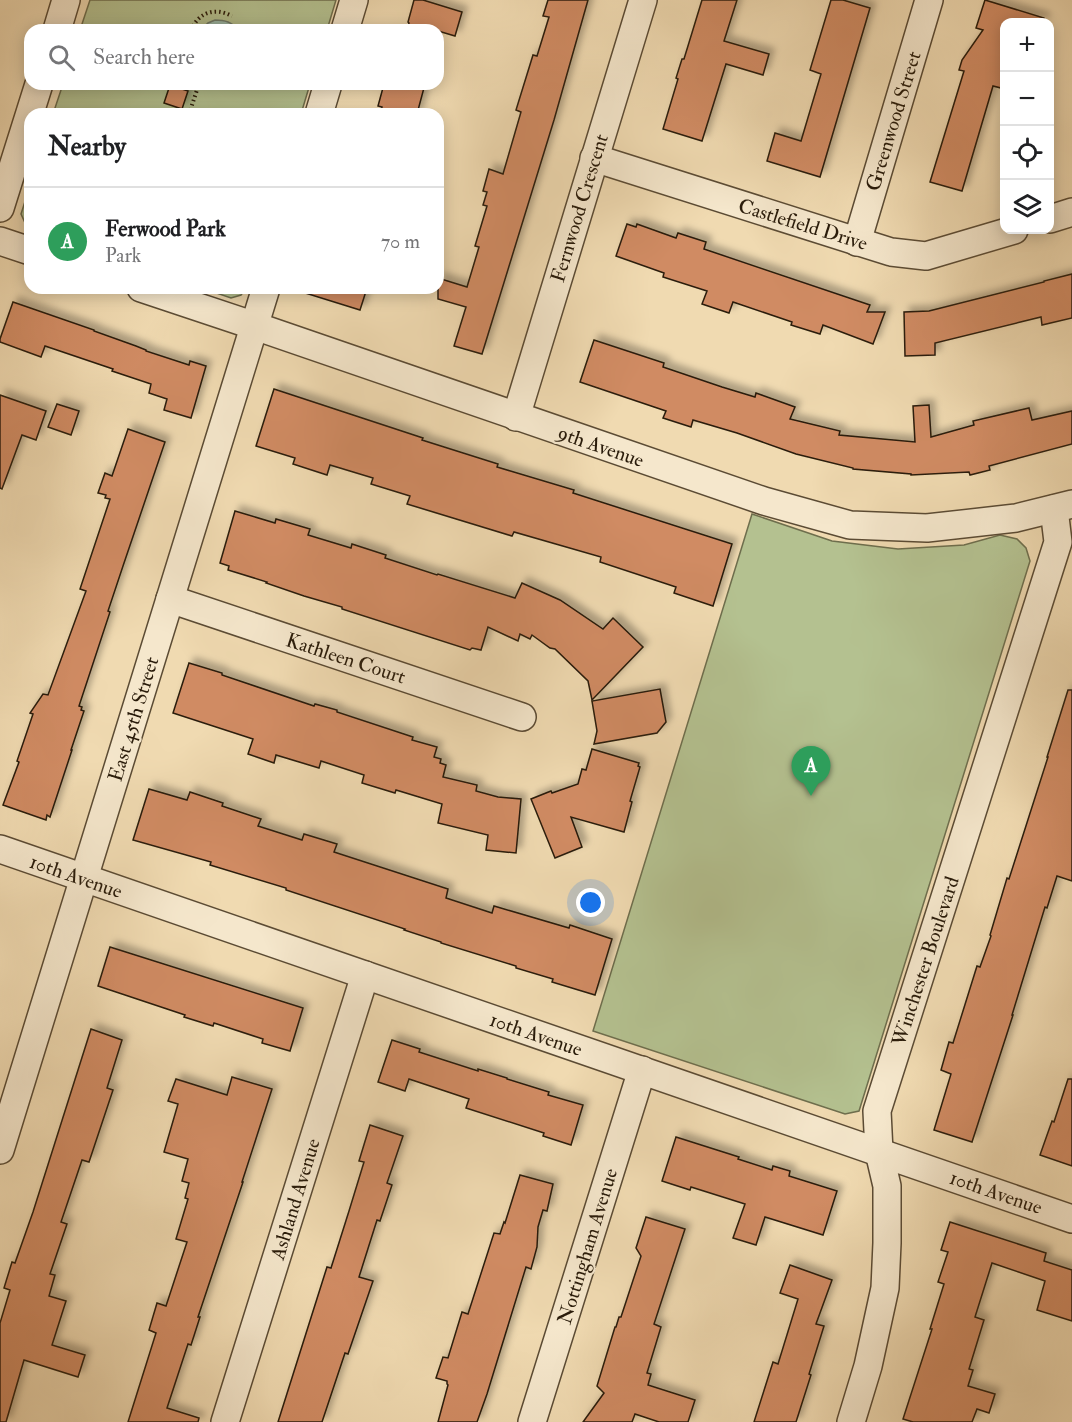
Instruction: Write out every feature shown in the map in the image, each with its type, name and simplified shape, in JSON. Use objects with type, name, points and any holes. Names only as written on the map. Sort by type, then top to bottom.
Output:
[{"type":"street","points":[[59,24],[66,0]]},
{"type":"street","points":[[347,24],[354,0]]},
{"type":"street","name":"Fernwood Crescent","points":[[516,417],[642,0]]},
{"type":"street","name":"Greenwood Street","points":[[857,242],[929,0]]},
{"type":"street","points":[[31,108],[37,90]]},
{"type":"street","points":[[321,108],[326,90]]},
{"type":"street","points":[[0,208],[24,132]]},
{"type":"street","name":"Castlefield Drive","points":[[594,158],[891,252],[926,256],[1000,234]]},
{"type":"street","points":[[1054,218],[1072,212]]},
{"type":"street","points":[[0,241],[24,249]]},
{"type":"street","name":"9th Avenue","points":[[159,294],[764,501],[850,525],[927,528],[1016,518],[1063,506]]},
{"type":"street","name":"East 45th Street","points":[[0,1150],[264,294]]},
{"type":"street","name":"Winchester Boulevard","points":[[851,1422],[868,1366],[885,1288],[887,1186],[879,1152],[877,1111],[1058,542],[1063,506]]},
{"type":"street","name":"Kathleen Court","points":[[170,599],[522,717]]},
{"type":"street","name":"10th Avenue","points":[[0,849],[1072,1219]]},
{"type":"street","name":"Ashland Avenue","points":[[225,1422],[365,975]]},
{"type":"street","name":"Nottingham Avenue","points":[[532,1422],[642,1070]]},
{"type":"path","points":[[194,24],[207,12],[225,12],[232,16]]},
{"type":"path","points":[[191,108],[197,90]]},
{"type":"green space","points":[[90,0],[336,0],[329,24],[82,24]]},
{"type":"green space","points":[[61,90],[308,90],[303,108],[55,108]]},
{"type":"green space","points":[[24,205],[24,221],[21,214]]},
{"type":"green space","points":[[219,294],[242,294],[231,298]]},
{"type":"green space","points":[[752,514],[832,541],[898,549],[964,545],[1000,535],[1017,539],[1026,548],[1030,561],[859,1111],[845,1114],[593,1031]]},
{"type":"shaded area","points":[[222,20],[231,24],[207,24]]},
{"type":"building","points":[[414,0],[423,0],[462,12],[455,36],[444,33],[444,24],[409,24]]},
{"type":"building","points":[[548,0],[588,0],[554,120],[482,354],[454,346],[466,307],[438,299],[438,294],[444,294],[444,280],[467,287],[479,247],[475,246],[487,206],[483,205],[487,192],[483,191],[489,169],[503,174],[521,112],[516,110],[533,55],[537,56],[549,17],[543,16]]},
{"type":"building","points":[[702,0],[737,0],[724,41],[769,54],[763,75],[726,64],[702,141],[663,129],[678,79],[676,78]]},
{"type":"building","points":[[831,0],[843,0],[870,8],[820,177],[767,161],[775,133],[801,141],[821,74],[810,70]]},
{"type":"building","points":[[985,0],[1044,18],[1000,18],[1000,88],[993,86],[962,191],[930,182],[964,71],[959,70],[962,60],[983,30],[976,28]]},
{"type":"building","points":[[168,90],[188,91],[182,108],[164,103]]},
{"type":"building","points":[[382,90],[423,90],[419,108],[382,108],[378,106]]},
{"type":"building","points":[[627,224],[636,227],[637,224],[676,238],[678,233],[706,242],[704,249],[870,305],[867,312],[885,312],[873,344],[823,325],[820,334],[733,302],[729,313],[702,304],[707,291],[663,277],[664,273],[616,256]]},
{"type":"building","points":[[1072,274],[1072,318],[1042,325],[1041,317],[935,343],[935,355],[905,356],[904,312],[929,311]]},
{"type":"building","points":[[308,294],[365,294],[360,310]]},
{"type":"building","points":[[13,302],[146,351],[189,365],[190,361],[206,366],[191,418],[164,410],[167,399],[149,393],[151,384],[45,346],[41,357],[0,342]]},
{"type":"building","points":[[594,340],[664,363],[663,367],[722,387],[755,397],[756,393],[795,407],[790,419],[840,431],[839,435],[915,442],[913,406],[929,405],[931,437],[974,425],[973,421],[1029,408],[1032,420],[1072,411],[1072,444],[989,466],[990,470],[970,475],[969,472],[911,475],[853,469],[796,454],[693,420],[691,427],[663,418],[666,411],[580,382]]},
{"type":"building","points":[[274,389],[498,464],[497,467],[574,490],[573,493],[732,544],[713,606],[674,593],[676,587],[600,562],[601,557],[514,532],[512,536],[407,504],[410,496],[371,484],[373,478],[330,465],[327,475],[293,464],[295,458],[256,446]]},
{"type":"building","points":[[0,395],[46,411],[36,440],[22,435],[2,489],[0,488]]},
{"type":"building","points":[[57,404],[79,411],[71,435],[48,427]]},
{"type":"building","points":[[128,429],[165,442],[108,611],[110,612],[79,706],[84,711],[72,750],[50,817],[47,815],[46,820],[3,805],[19,762],[17,761],[33,714],[30,713],[43,694],[48,695],[86,591],[80,589],[110,499],[98,493],[105,473],[112,476]]},
{"type":"building","points":[[235,511],[275,523],[276,519],[310,529],[308,535],[351,548],[352,544],[386,555],[385,558],[515,598],[522,583],[560,600],[603,629],[613,618],[643,647],[592,700],[588,681],[555,649],[532,635],[530,639],[520,634],[518,641],[488,627],[481,650],[472,648],[470,650],[228,570],[229,566],[220,563]]},
{"type":"building","points":[[189,663],[314,706],[315,704],[337,710],[337,712],[413,737],[412,740],[437,747],[434,757],[441,759],[440,763],[446,765],[443,777],[477,785],[476,791],[498,797],[521,799],[516,853],[486,850],[488,835],[438,823],[442,804],[396,790],[395,793],[362,783],[364,775],[321,761],[319,768],[276,755],[274,763],[248,754],[253,739],[173,713]]},
{"type":"building","points":[[660,689],[666,722],[657,733],[594,744],[597,731],[592,701]]},
{"type":"building","points":[[1068,690],[1072,690],[1072,881],[1057,876],[1047,908],[1045,907],[972,1142],[934,1130],[951,1074],[941,1070],[949,1042],[953,1043],[977,966],[980,967],[991,936],[1007,878],[1009,879]]},
{"type":"building","points":[[592,749],[639,763],[640,767],[624,832],[571,817],[582,847],[555,858],[531,799],[578,784],[582,769],[586,770]]},
{"type":"building","points":[[149,789],[187,800],[190,792],[261,819],[258,826],[302,840],[304,834],[337,844],[334,852],[448,889],[446,898],[492,913],[494,906],[569,928],[570,925],[612,939],[595,995],[552,982],[553,979],[516,968],[516,966],[286,890],[286,888],[210,865],[211,862],[133,840]]},
{"type":"building","points":[[110,947],[303,1008],[290,1051],[262,1043],[263,1039],[214,1023],[213,1026],[184,1017],[185,1015],[98,986]]},
{"type":"building","points":[[91,1029],[122,1040],[107,1088],[113,1090],[89,1162],[82,1160],[61,1222],[67,1224],[50,1274],[55,1275],[49,1296],[66,1301],[52,1345],[85,1355],[78,1377],[24,1360],[6,1422],[0,1422],[0,1323],[10,1290],[4,1288],[33,1212]]},
{"type":"building","points":[[392,1040],[420,1049],[419,1052],[507,1078],[549,1092],[548,1095],[583,1105],[571,1145],[543,1136],[544,1133],[466,1108],[469,1099],[409,1079],[405,1091],[378,1082]]},
{"type":"building","points":[[232,1077],[272,1089],[191,1345],[188,1344],[167,1408],[199,1418],[198,1422],[128,1422],[156,1333],[149,1330],[157,1303],[166,1306],[187,1242],[176,1239],[188,1199],[185,1198],[189,1183],[182,1181],[188,1159],[164,1152],[178,1104],[168,1101],[176,1079],[227,1095]]},
{"type":"building","points":[[1068,1079],[1072,1079],[1072,1166],[1040,1155]]},
{"type":"building","points":[[370,1125],[403,1136],[387,1183],[392,1185],[380,1221],[377,1220],[359,1277],[373,1281],[348,1354],[345,1353],[322,1422],[278,1422],[327,1267],[331,1268],[349,1211],[364,1162],[359,1161]]},
{"type":"building","points":[[676,1137],[772,1170],[773,1166],[790,1171],[789,1176],[837,1191],[823,1235],[765,1217],[756,1245],[733,1238],[745,1204],[691,1187],[690,1190],[662,1181]]},
{"type":"building","points":[[520,1175],[553,1184],[547,1211],[543,1210],[538,1227],[537,1247],[531,1269],[526,1267],[477,1422],[438,1422],[448,1385],[447,1381],[436,1378],[443,1357],[448,1358],[462,1312],[468,1314],[494,1233],[500,1234],[505,1223]]},
{"type":"building","points":[[646,1217],[685,1229],[654,1324],[661,1327],[647,1373],[651,1374],[648,1385],[695,1400],[688,1422],[659,1422],[635,1414],[632,1422],[583,1422],[604,1393],[597,1386],[615,1327],[621,1317],[641,1256],[636,1248]]},
{"type":"building","points":[[950,1222],[1046,1253],[1044,1261],[1072,1270],[1072,1321],[1037,1310],[1045,1281],[992,1263],[975,1317],[984,1320],[969,1369],[973,1370],[968,1386],[995,1394],[989,1413],[977,1409],[972,1422],[913,1422],[903,1419],[944,1284],[938,1282],[948,1252],[941,1250]]},
{"type":"building","points":[[790,1265],[832,1280],[816,1324],[824,1326],[796,1422],[754,1422],[773,1362],[778,1364],[798,1299],[780,1293]]},
{"type":"place","name":"Ferwood Park","points":[[811,796]]}]
